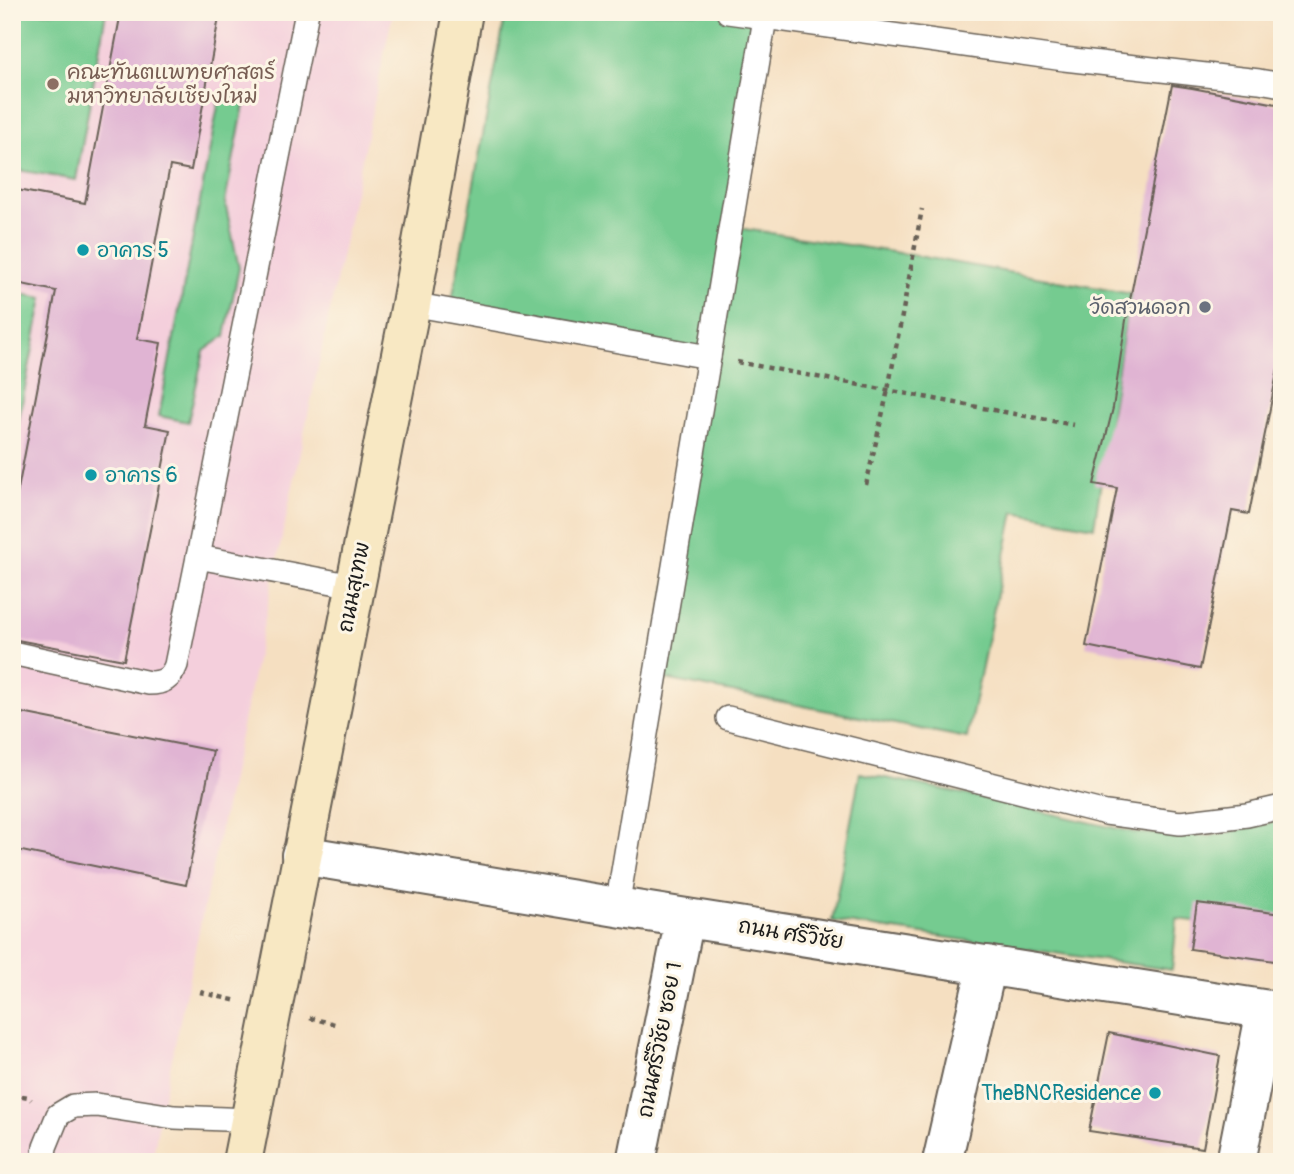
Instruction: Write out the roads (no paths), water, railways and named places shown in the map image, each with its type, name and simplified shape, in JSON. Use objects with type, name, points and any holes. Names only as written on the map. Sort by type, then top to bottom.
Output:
[{"type":"main road","name":"ถนนสุเทพ","points":[[242,1162],[411,304],[463,12]]},
{"type":"street","name":"ถนน ศรีวิชัย","points":[[301,855],[1274,1011]]},
{"type":"street","name":"ถนนศรีวิชัย ซอย 1","points":[[636,1162],[685,918]]},
{"type":"street","points":[[943,1162],[987,964]]},
{"type":"street","points":[[1236,1162],[1274,1011]]},
{"type":"lane","points":[[12,653],[149,683],[161,683],[169,677],[176,665],[307,12]]},
{"type":"lane","points":[[728,12],[1064,59],[1282,85]]},
{"type":"lane","points":[[617,907],[765,18]]},
{"type":"lane","points":[[411,304],[709,356]]},
{"type":"lane","points":[[198,558],[354,586]]},
{"type":"lane","points":[[729,718],[1106,813],[1180,823],[1247,815],[1282,807]]},
{"type":"lane","points":[[43,1162],[49,1136],[58,1115],[73,1105],[97,1105],[174,1117],[250,1120]]},
{"type":"place","name":"คณะทันตแพทยศาสตร์ มหาวิทยาลัยเชียงใหม่","points":[[53,84]]},
{"type":"place","name":"อาคาร 5","points":[[83,250]]},
{"type":"place","name":"วัดสวนดอก","points":[[1205,307]]},
{"type":"place","name":"อาคาร 6","points":[[91,475]]},
{"type":"place","name":"TheBNCResidence","points":[[1155,1093]]}]
